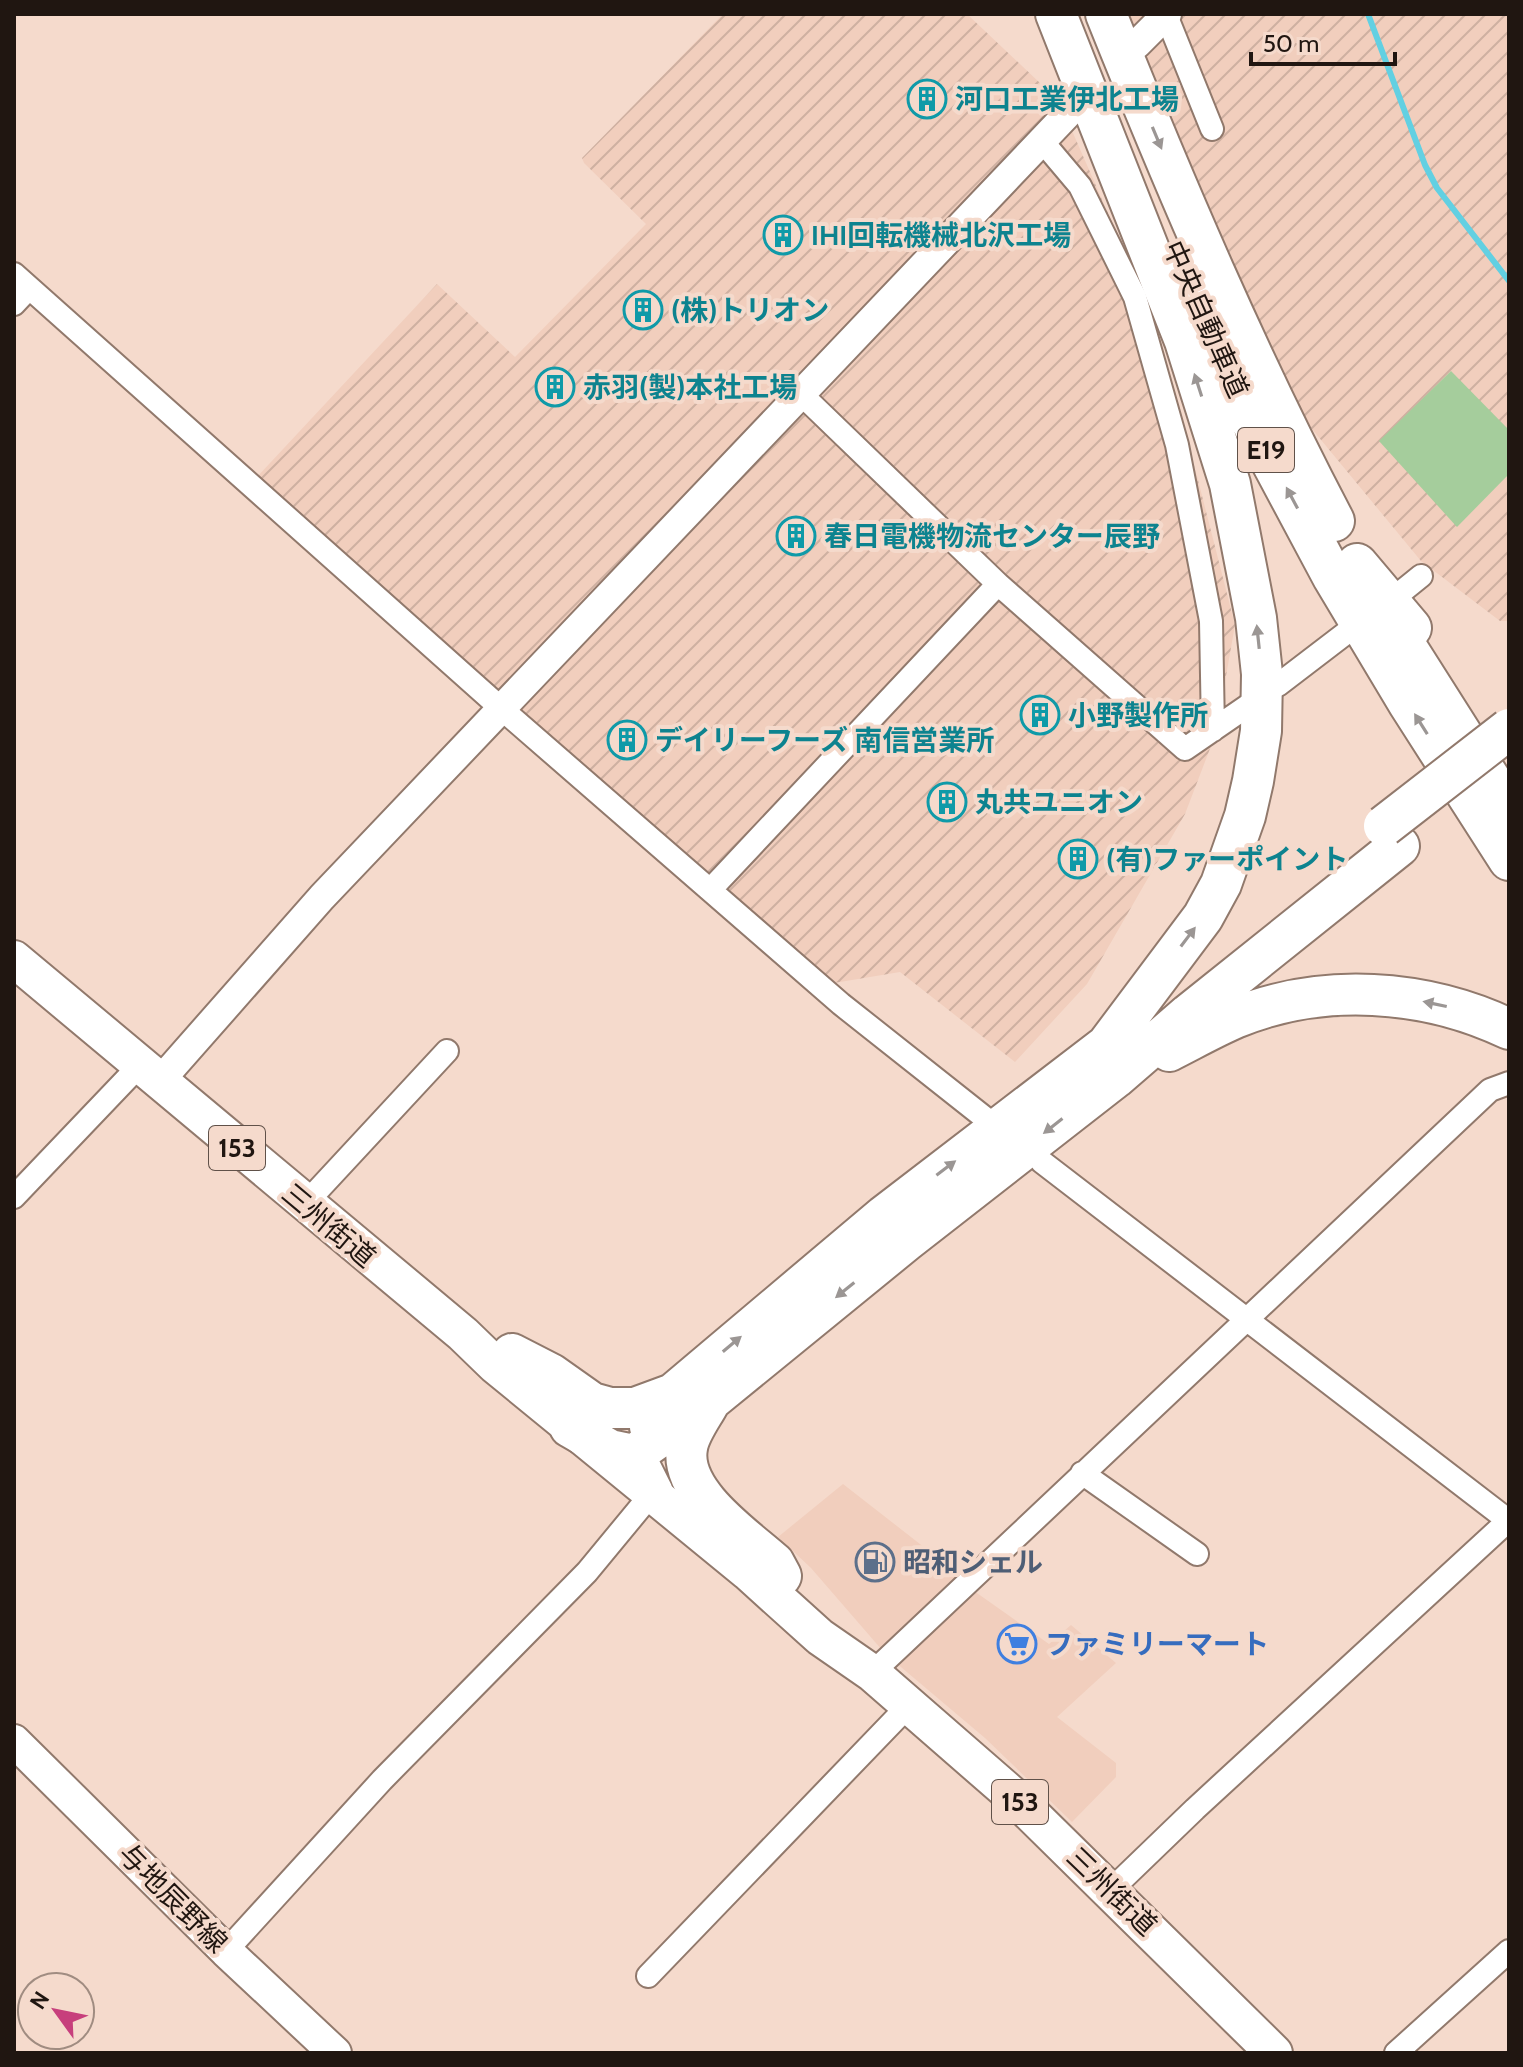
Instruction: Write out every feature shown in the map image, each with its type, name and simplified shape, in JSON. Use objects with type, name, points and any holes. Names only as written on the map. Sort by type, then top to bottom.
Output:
[{"type":"highway","points":[[1056,14],[1185,341],[1226,470],[1256,618],[1262,674],[1261,731],[1253,781],[1245,816],[1221,884],[1111,1061]]},
{"type":"highway","name":"中央自動車道","points":[[1074,14],[1178,258],[1262,444],[1333,577],[1401,691],[1509,860]]},
{"type":"highway","name":"中央自動車道","points":[[1106,14],[1193,222],[1262,375],[1357,564],[1509,809]]},
{"type":"highway","points":[[1357,564],[1405,619],[1458,701],[1509,769]]},
{"type":"highway","points":[[1391,836],[1509,729]]},
{"type":"highway","points":[[512,1354],[551,1374],[592,1403],[610,1408],[635,1408],[692,1397],[906,1241],[1242,941],[1391,836],[1509,761]]},
{"type":"highway","name":"三州街道","points":[[14,959],[570,1427]]},
{"type":"highway","points":[[1111,1061],[1274,1005],[1339,995],[1403,997],[1485,1018],[1509,1029]]},
{"type":"highway","name":"三州街道","points":[[463,1334],[512,1354],[650,1476],[820,1637],[910,1704],[1012,1795],[1274,2053]]},
{"type":"highway","points":[[570,1427],[650,1476],[692,1397]]},
{"type":"highway","points":[[692,1397],[687,1448],[689,1469],[697,1491],[774,1563],[781,1576]]},
{"type":"highway","name":"三州街道","points":[[650,1476],[781,1576],[872,1673]]},
{"type":"main road","name":"与地辰野線","points":[[14,1741],[226,1951],[335,2053]]},
{"type":"street","points":[[1137,44],[1166,15],[1212,129]]},
{"type":"street","points":[[14,1197],[149,1074],[322,897],[1077,104]]},
{"type":"street","points":[[1042,141],[1080,186],[1135,297],[1177,445],[1211,621],[1213,730]]},
{"type":"street","points":[[19,289],[841,1004],[985,1118]]},
{"type":"street","points":[[801,394],[998,584],[1185,749],[1249,705]]},
{"type":"street","points":[[1400,593],[1421,576]]},
{"type":"street","points":[[711,889],[998,584]]},
{"type":"street","points":[[1278,685],[1346,633]]},
{"type":"street","points":[[305,1204],[447,1051]]},
{"type":"street","points":[[872,1673],[1490,1090],[1509,1083]]},
{"type":"street","points":[[1042,1162],[1509,1521],[1111,1890]]},
{"type":"street","points":[[1082,1473],[1197,1554]]},
{"type":"street","points":[[226,1951],[382,1780],[587,1572],[650,1476]]},
{"type":"street","points":[[648,1976],[910,1704]]},
{"type":"street","points":[[1396,2053],[1509,1951]]},
{"type":"shaded area","points":[[723,14],[967,14],[1059,101],[1142,291],[1197,476],[1235,625],[1216,733],[1185,814],[1087,984],[1015,1062],[900,972],[834,983],[539,730],[256,478],[437,284],[515,357],[646,224],[582,158]]},
{"type":"shaded area","points":[[1127,14],[1509,14],[1509,621],[1500,621],[1421,561],[1293,406]]},
{"type":"shaded area","name":"昭和シェル","points":[[843,1484],[961,1576],[882,1650],[811,1568],[778,1537]]},
{"type":"shaded area","points":[[967,1586],[1049,1644],[1071,1625],[1116,1663],[1057,1717],[1116,1763],[1116,1777],[1072,1822],[985,1738],[895,1662]]},
{"type":"green space","points":[[1451,371],[1509,430],[1509,474],[1457,527],[1379,441]]},
{"type":"waterway","points":[[1368,14],[1425,165],[1437,188],[1509,281]]},
{"type":"place","name":"河口工業伊北工場","points":[[927,99]]},
{"type":"place","name":"IHI回転機械北沢工場","points":[[783,235]]},
{"type":"place","name":"(株)トリオン","points":[[643,310]]},
{"type":"place","name":"赤羽(製)本社工場","points":[[555,387]]},
{"type":"place","name":"春日電機物流センター辰野","points":[[796,536]]},
{"type":"place","name":"小野製作所","points":[[1040,715]]},
{"type":"place","name":"デイリーフーズ 南信営業所","points":[[627,740]]},
{"type":"place","name":"丸共ユニオン","points":[[947,802]]},
{"type":"place","name":"(有)ファーポイント","points":[[1078,859]]},
{"type":"place","name":"昭和シェル","points":[[875,1562]]},
{"type":"place","name":"ファミリーマート","points":[[1017,1644]]}]
